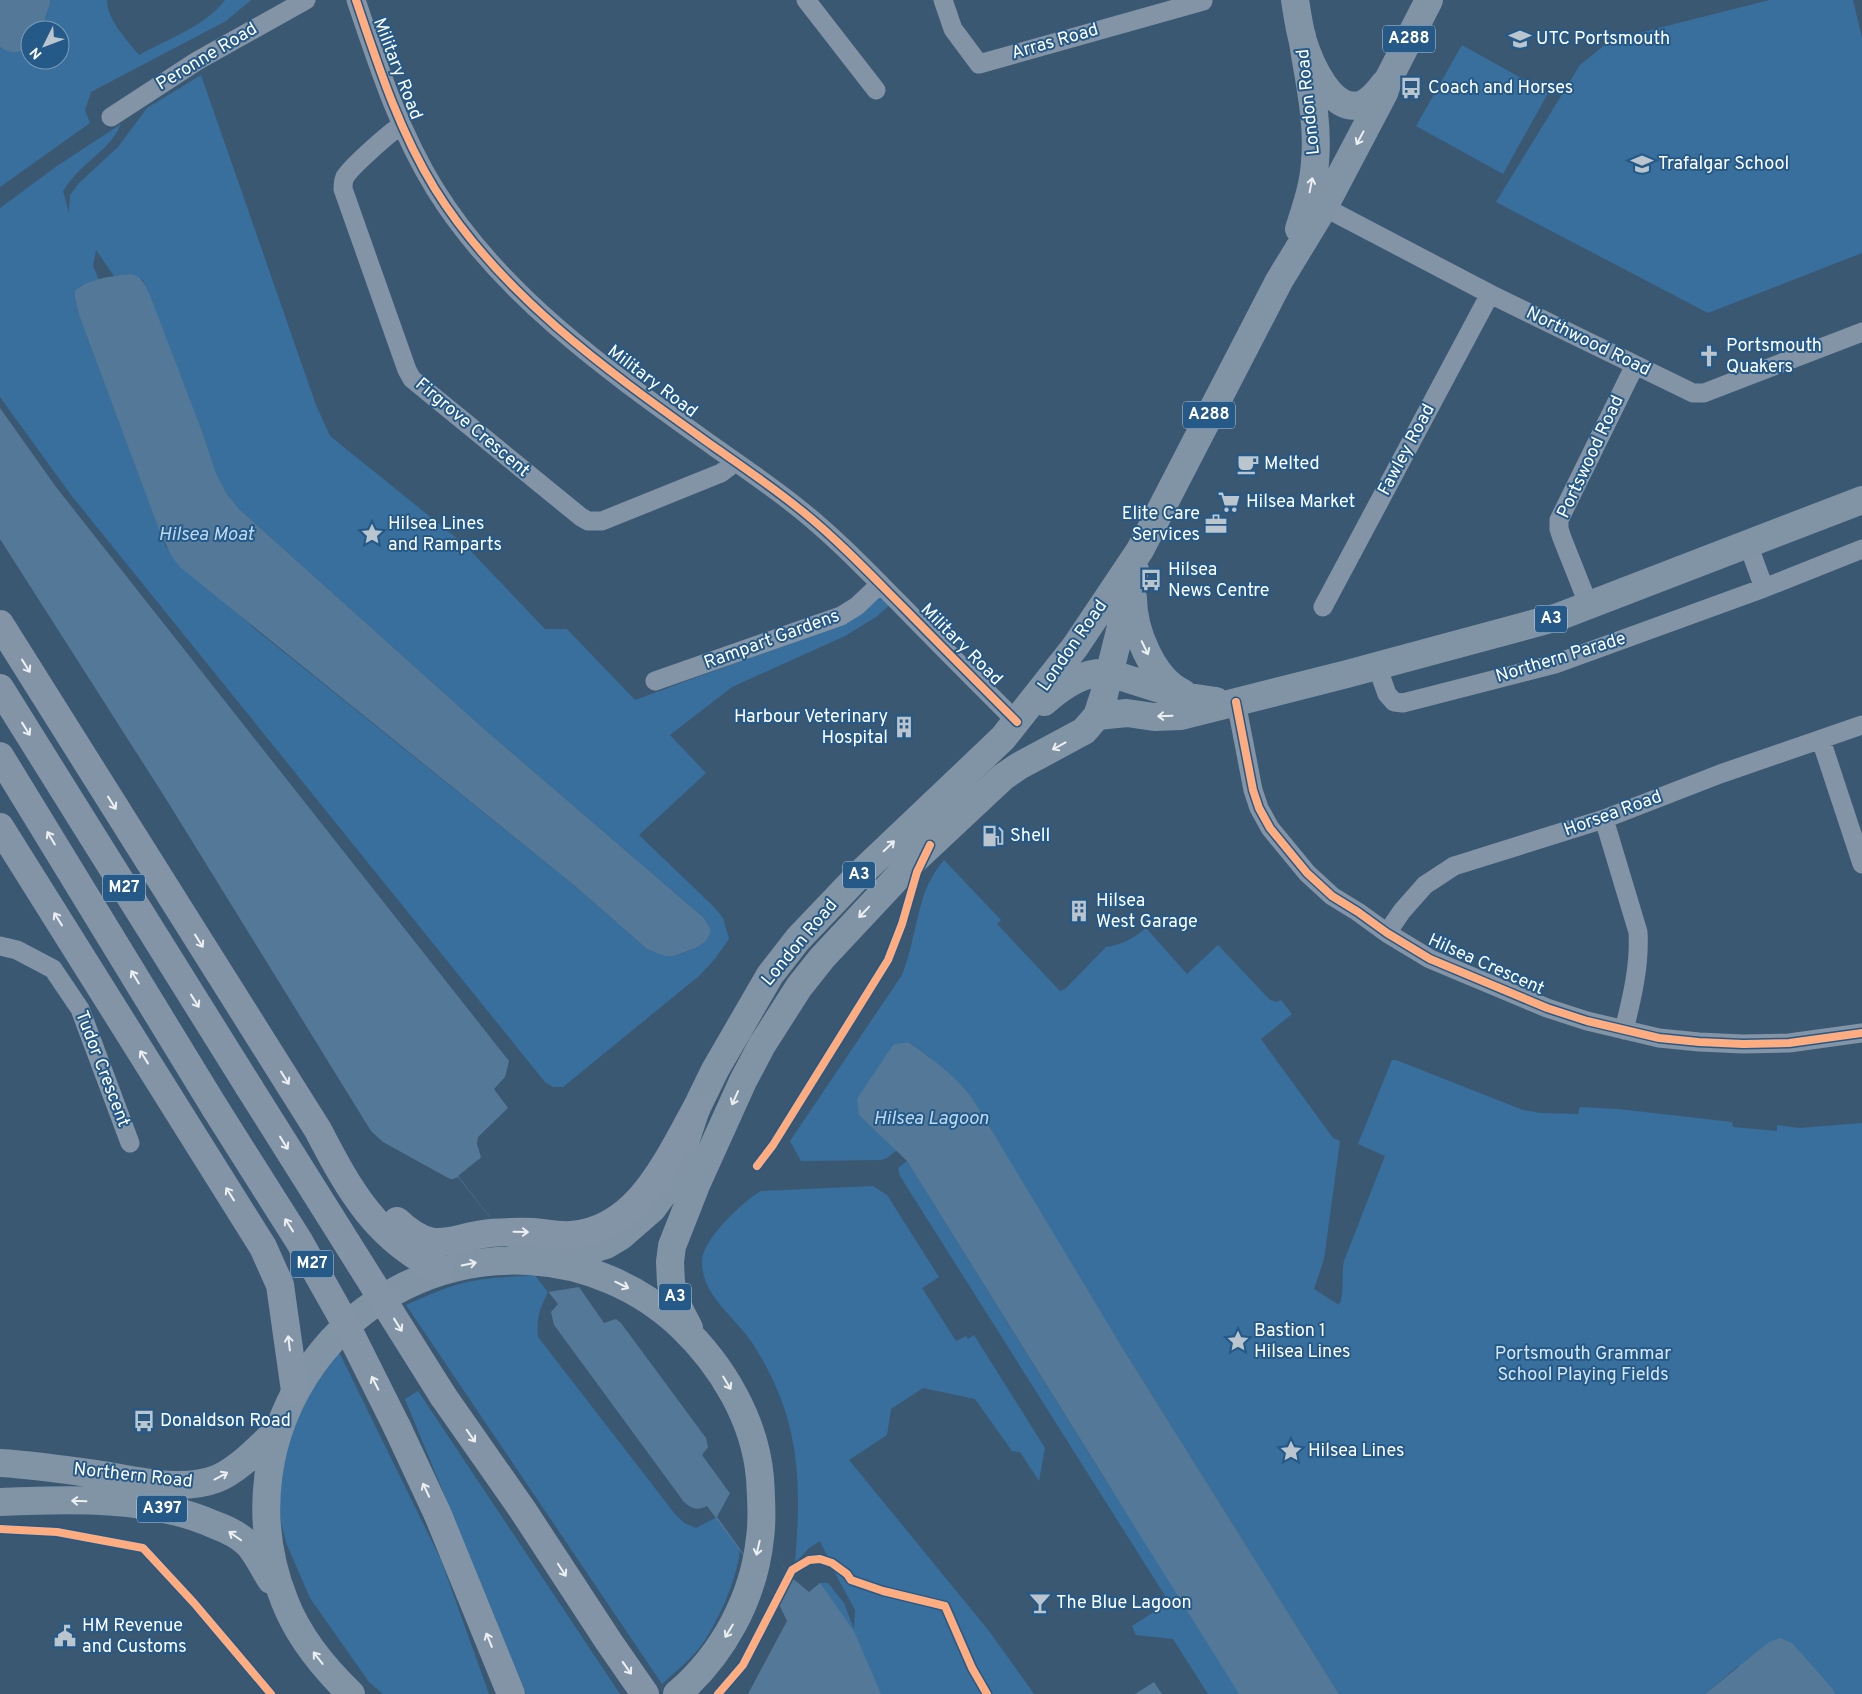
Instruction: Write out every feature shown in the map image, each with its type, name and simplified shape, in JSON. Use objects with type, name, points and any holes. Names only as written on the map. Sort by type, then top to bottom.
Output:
[{"type":"highway","points":[[0,624],[318,1130],[345,1181],[372,1217],[396,1242],[420,1260],[441,1270]]},
{"type":"highway","name":"M27","points":[[0,688],[443,1396],[645,1694]]},
{"type":"highway","name":"M27","points":[[0,756],[215,1108],[299,1241],[344,1322],[397,1427],[438,1515],[509,1690]]},
{"type":"highway","points":[[0,827],[263,1247],[280,1285],[295,1391]]},
{"type":"highway","points":[[318,1130],[367,1192],[408,1232],[427,1242],[445,1244],[487,1234],[522,1231],[567,1251],[569,1235],[592,1231],[611,1223],[629,1209],[658,1174],[696,1109]]},
{"type":"main road","name":"A288","points":[[1295,0],[1307,53],[1326,88],[1340,101],[1346,104],[1360,105],[1372,98],[1389,78],[1429,0]]},
{"type":"main road","name":"London Road","points":[[1279,281],[1299,231],[1310,193],[1315,163],[1314,120],[1302,36]]},
{"type":"main road","name":"London Road","points":[[696,1109],[745,1016],[770,975],[798,939],[860,874],[1010,730],[1075,648],[1140,550],[1279,281],[1324,207],[1384,93],[1389,78]]},
{"type":"main road","name":"A3","points":[[1097,716],[1127,713],[1180,716],[1522,628],[1588,606],[1862,500]]},
{"type":"main road","name":"London Road","points":[[699,1343],[685,1322],[676,1303],[670,1269],[672,1246],[696,1185],[743,1080],[780,1013],[810,972],[844,933],[909,865],[980,797],[1019,766],[1084,731],[1097,716],[1104,695],[1140,550]]},
{"type":"main road","name":"London Road","points":[[1140,550],[1132,595],[1134,622],[1158,669],[1170,685],[1198,699]]},
{"type":"main road","name":"A3","points":[[1010,730],[1069,683],[1097,672],[1109,673],[1182,696],[1233,703]]},
{"type":"main road","points":[[344,1691],[308,1645],[285,1602],[271,1555],[266,1518],[267,1486],[272,1454],[279,1429],[295,1391],[319,1354],[339,1332],[360,1313],[413,1281],[441,1270],[474,1263],[511,1260],[567,1251],[605,1277],[636,1292],[667,1312],[699,1343],[728,1383],[748,1426],[759,1467],[762,1509],[760,1540],[749,1587],[736,1620],[716,1653],[690,1684],[678,1694]]},
{"type":"main road","name":"Northern Road","points":[[0,1462],[34,1465],[140,1481],[198,1484],[218,1479],[235,1468],[279,1429]]},
{"type":"main road","name":"Northern Road","points":[[0,1502],[48,1500],[115,1502],[193,1514],[228,1530],[248,1544],[285,1602]]},
{"type":"street","name":"Peronne Road","points":[[111,117],[197,61],[306,0]]},
{"type":"street","name":"Military Road","points":[[356,0],[389,98],[419,161],[450,212],[471,241],[519,294],[606,366],[775,490],[823,528],[880,584],[1010,730]]},
{"type":"street","points":[[806,0],[876,90]]},
{"type":"street","name":"Arras Road","points":[[943,0],[952,29],[979,64],[1203,1]]},
{"type":"street","name":"Firgrove Crescent","points":[[402,125],[392,131],[350,171],[343,182],[343,189],[407,370],[412,379],[580,517],[588,521],[602,521],[721,473],[734,461]]},
{"type":"street","name":"Northwood Road","points":[[1324,207],[1490,294],[1693,393],[1704,392],[1862,332]]},
{"type":"street","name":"Fawley Road","points":[[1323,607],[1490,294]]},
{"type":"street","name":"Portswood Road","points":[[1588,606],[1562,538],[1559,520],[1635,365]]},
{"type":"street","points":[[1748,544],[1764,588]]},
{"type":"street","name":"Northern Parade","points":[[1377,666],[1387,694],[1394,702],[1403,703],[1542,668],[1764,588],[1862,549]]},
{"type":"street","name":"Rampart Gardens","points":[[655,681],[840,616],[857,606],[880,584]]},
{"type":"street","name":"Hilsea Crescent","points":[[1233,703],[1252,790],[1270,828],[1307,873],[1332,896],[1358,912],[1387,934],[1430,959],[1508,993],[1587,1021],[1659,1038],[1743,1044],[1789,1043],[1862,1033]]},
{"type":"street","name":"Horsea Road","points":[[1387,934],[1402,910],[1425,884],[1454,866],[1604,819],[1720,774],[1862,725]]},
{"type":"street","points":[[1821,740],[1862,864]]},
{"type":"street","points":[[1604,819],[1634,913],[1638,932],[1639,944],[1636,973],[1624,1030]]},
{"type":"street","name":"Tudor Crescent","points":[[0,946],[17,950],[53,969],[80,1009],[130,1144]]},
{"type":"green space","points":[[50,0],[107,0],[110,15],[114,22],[139,55],[208,17],[225,0],[251,0],[226,21],[91,92],[85,110],[90,123],[0,187],[0,47],[12,52],[20,51],[20,70],[70,70],[70,20],[44,20]]},
{"type":"green space","name":"Trafalgar School","points":[[1770,0],[1853,0],[1862,38],[1862,253],[1708,313],[1496,202],[1580,65],[1611,40]]},
{"type":"green space","points":[[1462,45],[1548,93],[1503,174],[1416,126]]},
{"type":"green space","points":[[201,75],[316,405],[330,436],[464,544],[545,629],[567,629],[635,700],[850,621],[881,596],[891,604],[876,617],[845,636],[732,687],[670,735],[706,773],[639,835],[714,907],[723,918],[729,939],[714,960],[699,976],[563,1087],[553,1087],[545,1082],[71,495],[0,397],[0,208],[57,166],[121,124],[109,142],[77,172],[63,191],[69,213],[70,195],[79,183],[118,147],[147,108]],"holes":[[[96,250],[114,276],[129,274],[143,280],[202,431],[216,473],[227,494],[239,509],[483,728],[704,918],[710,928],[710,934],[706,941],[698,947],[674,956],[664,956],[647,949],[575,886],[255,629],[166,547],[80,318],[79,287],[99,280],[93,266]]]},
{"type":"green space","name":"Portsmouth Grammar School Playing Fields","points":[[944,860],[1001,920],[997,924],[1060,991],[1065,989],[1106,947],[1128,940],[1146,928],[1187,974],[1218,945],[1270,1000],[1276,1002],[1281,1000],[1292,1014],[1261,1039],[1333,1138],[1340,1141],[1324,1259],[1314,1289],[1339,1305],[1342,1295],[1344,1261],[1385,1156],[1358,1144],[1392,1060],[1523,1110],[1541,1113],[1578,1114],[1580,1107],[1618,1109],[1732,1122],[1733,1127],[1777,1131],[1777,1125],[1799,1128],[1862,1123],[1862,1694],[1772,1694],[1738,1666],[1705,1694],[1339,1694],[1122,1347],[964,1088],[928,1056],[908,1042],[859,1115],[897,1150],[881,1160],[801,1161],[790,1141],[902,975],[925,893],[937,869]]},
{"type":"green space","points":[[907,1161],[1106,1481],[1248,1694],[1208,1694],[1173,1639],[1136,1635],[1132,1626],[1169,1602],[900,1176],[898,1168]]},
{"type":"green space","points":[[873,1186],[887,1195],[939,1277],[922,1288],[956,1341],[966,1336],[968,1339],[974,1335],[1045,1448],[1039,1481],[1020,1452],[1012,1451],[975,1399],[923,1388],[891,1409],[887,1435],[849,1460],[989,1631],[1034,1694],[866,1694],[809,1593],[820,1583],[828,1583],[844,1603],[854,1629],[855,1610],[820,1541],[808,1549],[795,1563],[798,1503],[797,1476],[789,1423],[780,1397],[769,1371],[753,1344],[721,1306],[708,1286],[703,1274],[702,1262],[708,1243],[734,1212],[761,1191]]},
{"type":"green space","points":[[535,1275],[548,1292],[539,1313],[538,1337],[675,1514],[684,1523],[696,1528],[717,1517],[740,1549],[731,1585],[709,1633],[684,1665],[662,1684],[406,1305],[438,1291],[463,1283]]},
{"type":"green space","points":[[339,1352],[441,1560],[489,1694],[383,1694],[369,1682],[310,1598],[287,1545],[281,1523],[278,1473],[299,1408]]},
{"type":"green space","points":[[418,1391],[620,1694],[526,1694],[405,1399]]},
{"type":"water","points":[[0,0],[50,0],[44,20],[20,20],[20,51],[12,52],[0,47]]},
{"type":"water","name":"Hilsea Moat","points":[[129,274],[139,278],[149,293],[202,431],[216,473],[227,494],[239,509],[483,728],[704,918],[710,928],[710,934],[706,941],[698,947],[674,956],[664,956],[647,949],[575,886],[181,568],[172,557],[160,532],[80,318],[75,298],[75,291],[86,284],[100,279]]},
{"type":"water","points":[[0,408],[56,487],[509,1061],[505,1077],[494,1089],[508,1108],[478,1137],[477,1144],[481,1157],[479,1160],[579,1287],[604,1323],[616,1319],[621,1323],[706,1438],[708,1447],[702,1455],[791,1577],[809,1592],[820,1583],[854,1631],[881,1694],[748,1694],[787,1621],[778,1602],[707,1506],[695,1508],[684,1502],[554,1325],[551,1312],[558,1304],[458,1177],[450,1179],[383,1142],[371,1131],[166,799],[0,539]]},
{"type":"water","name":"Hilsea Lagoon","points":[[908,1042],[950,1074],[972,1098],[1122,1347],[1339,1694],[1239,1694],[907,1161],[859,1115],[857,1099],[893,1045]]},
{"type":"water","points":[[1780,1638],[1792,1643],[1832,1688],[1835,1694],[1705,1694],[1769,1642]]},
{"type":"water","points":[[1154,1682],[1162,1694],[1135,1694]]},
{"type":"pier","points":[[479,1159],[579,1287],[548,1292],[458,1176]]},
{"type":"pier","points":[[730,1493],[791,1577],[778,1602],[717,1517]]},
{"type":"cycle path","points":[[356,0],[390,97],[422,167],[462,228],[492,264],[526,299],[598,361],[816,522],[1017,722]]},
{"type":"cycle path","points":[[1236,702],[1253,790],[1259,808],[1270,828],[1307,873],[1332,896],[1430,959],[1547,1008],[1587,1021],[1659,1038],[1743,1044],[1789,1043],[1862,1033]]},
{"type":"cycle path","points":[[757,1166],[773,1145],[888,960],[902,924],[917,872],[930,845]]},
{"type":"cycle path","points":[[0,1529],[57,1532],[143,1548],[194,1603],[271,1694]]},
{"type":"cycle path","points":[[718,1694],[743,1665],[792,1570],[809,1560],[820,1559],[832,1563],[847,1574],[851,1580],[883,1591],[945,1606],[972,1668],[987,1694]]},
{"type":"place","name":"UTC Portsmouth","points":[[1520,39]]},
{"type":"place","name":"Coach and Horses","points":[[1411,88]]},
{"type":"place","name":"Trafalgar School","points":[[1642,164]]},
{"type":"place","name":"Portsmouth Quakers","points":[[1709,356]]},
{"type":"place","name":"Melted","points":[[1248,464]]},
{"type":"place","name":"Hilsea Market","points":[[1229,502]]},
{"type":"place","name":"Elite Care Services","points":[[1216,524]]},
{"type":"place","name":"Hilsea Lines and Ramparts","points":[[372,534]]},
{"type":"place","name":"Hilsea News Centre","points":[[1151,580]]},
{"type":"place","name":"Harbour Veterinary Hospital","points":[[904,727]]},
{"type":"place","name":"Shell","points":[[993,836]]},
{"type":"place","name":"Hilsea West Garage","points":[[1079,911]]},
{"type":"place","name":"Bastion 1 Hilsea Lines","points":[[1238,1341]]},
{"type":"place","name":"Donaldson Road","points":[[144,1421]]},
{"type":"place","name":"Hilsea Lines","points":[[1291,1451]]},
{"type":"place","name":"The Blue Lagoon","points":[[1040,1603]]},
{"type":"place","name":"HM Revenue and Customs","points":[[65,1636]]}]
